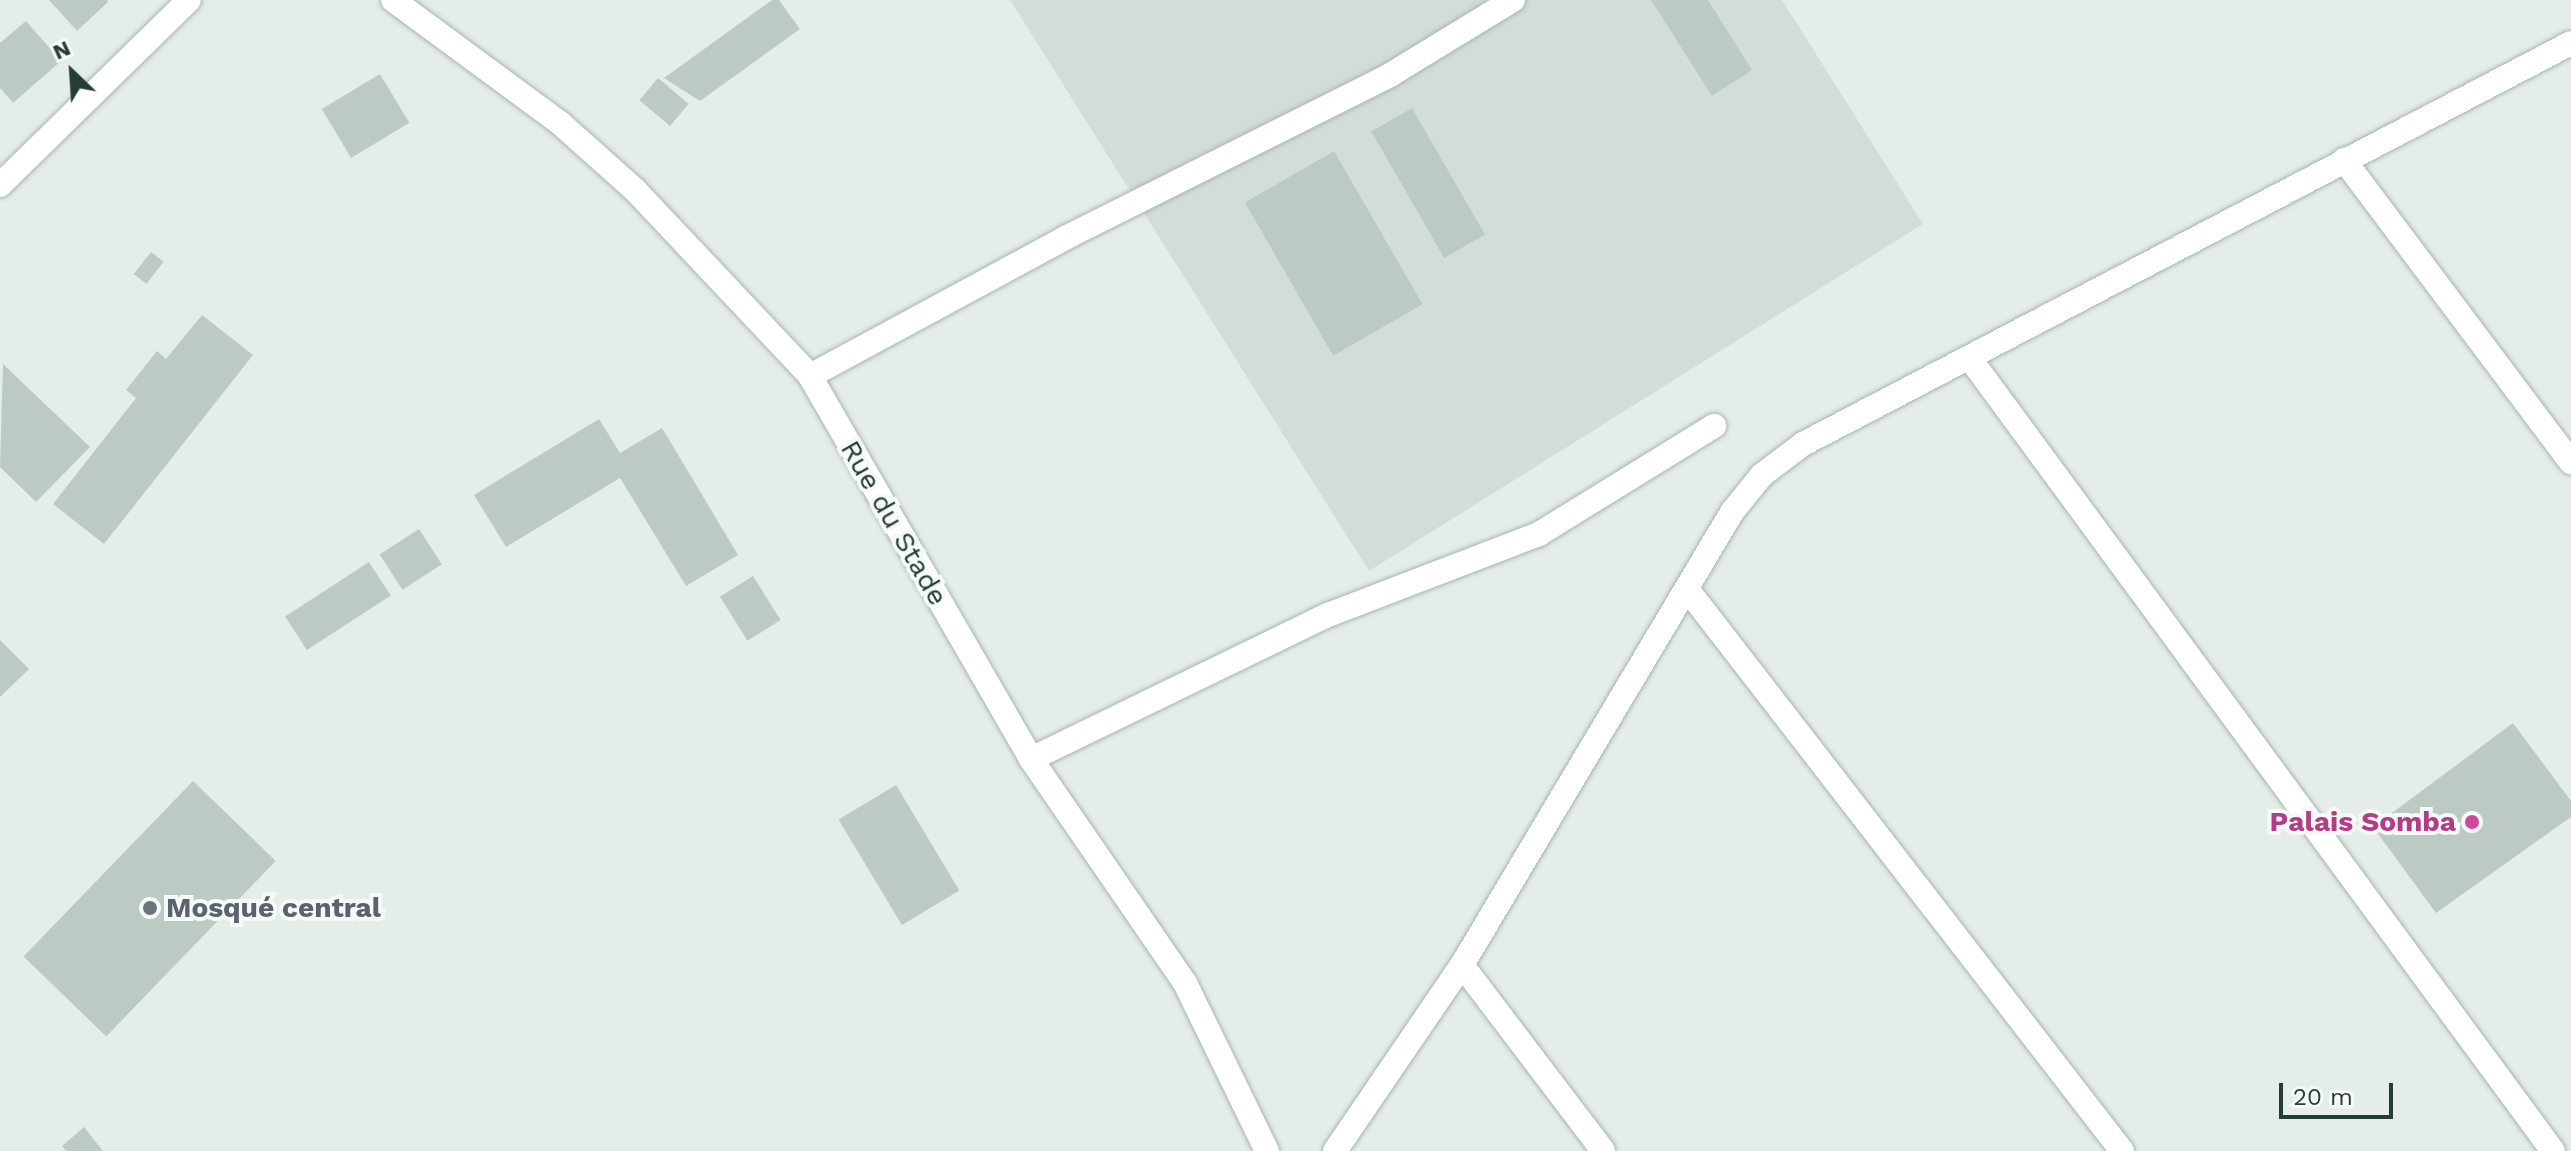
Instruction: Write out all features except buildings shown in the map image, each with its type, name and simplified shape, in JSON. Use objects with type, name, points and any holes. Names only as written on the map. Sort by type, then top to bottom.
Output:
[{"type":"street","points":[[0,185],[189,0]]},
{"type":"street","name":"Rue du Stade","points":[[393,0],[560,123],[625,180],[810,376],[1031,759],[1185,983],[1267,1151]]},
{"type":"street","points":[[810,376],[1067,237],[1390,75],[1513,0]]},
{"type":"street","points":[[1335,1151],[1462,965],[1732,512],[1762,475],[1803,444],[1971,360],[2344,160],[2571,43]]},
{"type":"street","points":[[2344,160],[2571,462]]},
{"type":"street","points":[[1971,360],[2553,1151]]},
{"type":"street","points":[[1031,759],[1328,615],[1539,534],[1714,426]]},
{"type":"street","points":[[1687,589],[2122,1151]]},
{"type":"street","points":[[1462,965],[1603,1151]]},
{"type":"shaded area","points":[[1010,0],[1782,0],[1923,224],[1369,571]]},
{"type":"place","name":"Palais Somba","points":[[2472,822]]},
{"type":"place","name":"Mosqué central","points":[[150,908]]}]
